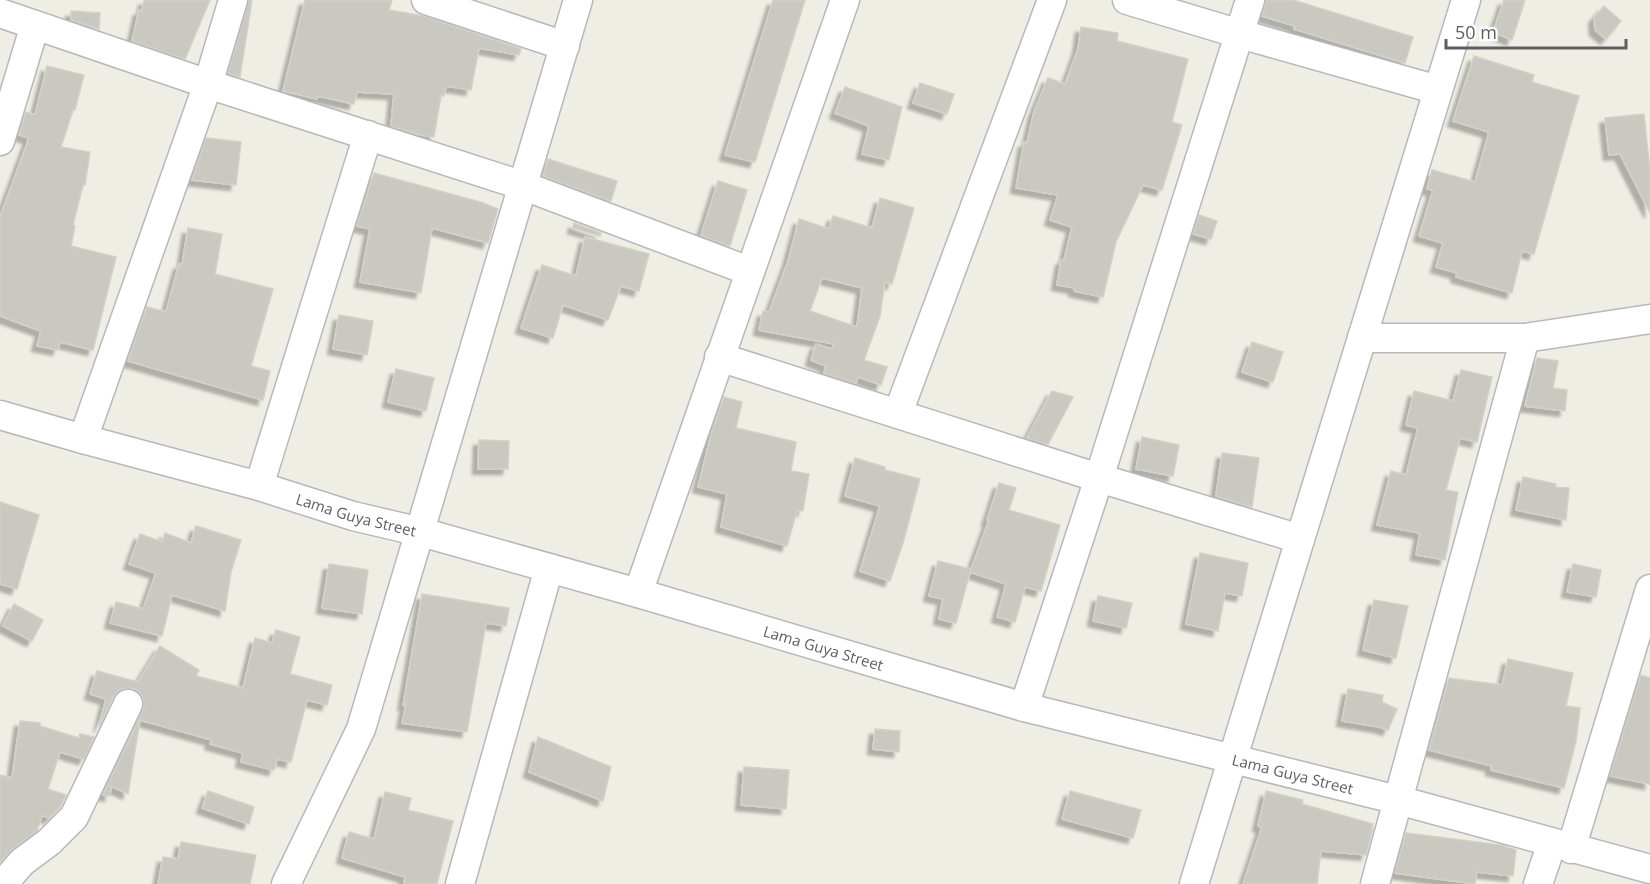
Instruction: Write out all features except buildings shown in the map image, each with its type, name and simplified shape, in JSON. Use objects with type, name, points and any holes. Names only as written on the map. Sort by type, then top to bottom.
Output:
[{"type":"street","points":[[83,439],[208,84],[233,0]]},
{"type":"street","points":[[426,0],[565,46]]},
{"type":"street","points":[[286,884],[361,729],[578,0]]},
{"type":"street","points":[[638,593],[844,0]]},
{"type":"street","points":[[898,413],[1052,0]]},
{"type":"street","points":[[1128,0],[1438,90]]},
{"type":"street","points":[[1024,707],[1250,0]]},
{"type":"street","points":[[1194,884],[1466,0]]},
{"type":"street","points":[[0,13],[208,84],[524,186],[749,271]]},
{"type":"street","points":[[0,141],[35,25]]},
{"type":"street","points":[[259,486],[368,135]]},
{"type":"street","points":[[1362,338],[1525,338],[1650,320]]},
{"type":"street","points":[[1375,884],[1525,338]]},
{"type":"street","points":[[719,357],[1099,478],[1300,539]]},
{"type":"street","name":"Lama Guya Street","points":[[0,415],[259,486],[353,516],[420,532],[638,593],[1024,707],[1398,800],[1650,869]]},
{"type":"street","points":[[460,884],[549,568]]},
{"type":"street","points":[[1538,884],[1561,846],[1644,632],[1650,589]]},
{"type":"street","points":[[3,884],[22,862],[74,818],[128,704]]}]
